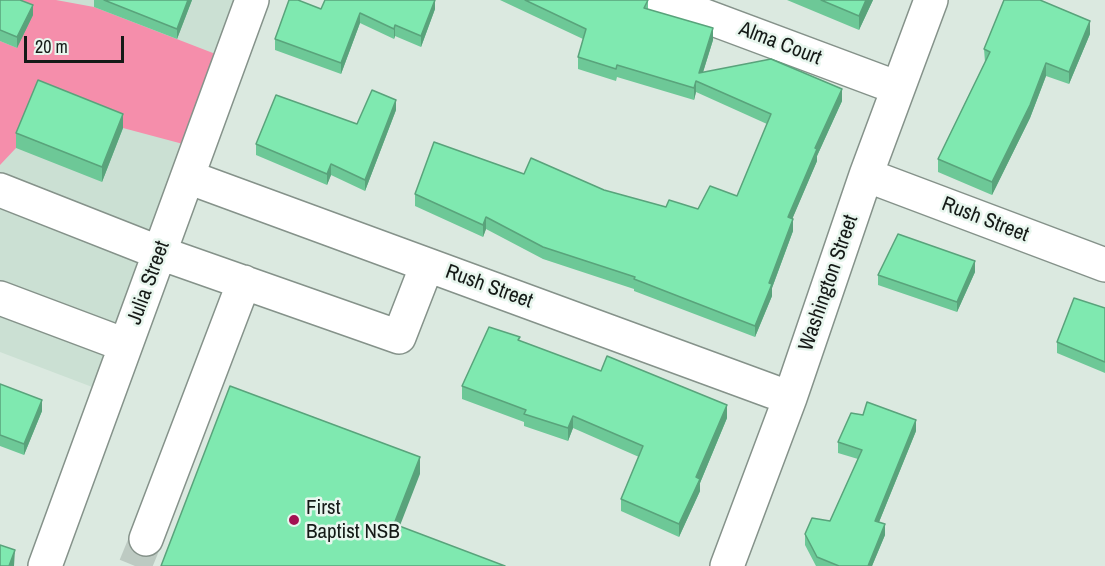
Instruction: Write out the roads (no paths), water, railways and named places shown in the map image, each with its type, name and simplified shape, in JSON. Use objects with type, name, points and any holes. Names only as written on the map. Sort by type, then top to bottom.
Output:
[{"type":"street","name":"Julia Street","points":[[45,566],[252,0]]},
{"type":"street","name":"Alma Court","points":[[662,0],[898,88]]},
{"type":"street","name":"Washington Street","points":[[727,566],[790,398],[866,175],[931,0]]},
{"type":"street","name":"Rush Street","points":[[866,175],[1105,265]]},
{"type":"street","name":"Rush Street","points":[[188,177],[790,398]]},
{"type":"street","points":[[0,190],[160,253],[399,337],[427,265]]},
{"type":"street","points":[[146,539],[244,282]]},
{"type":"street","points":[[0,298],[125,345]]},
{"type":"tunnel","points":[[135,566],[146,539]]},
{"type":"place","name":"First Baptist NSB","points":[[294,520]]}]
